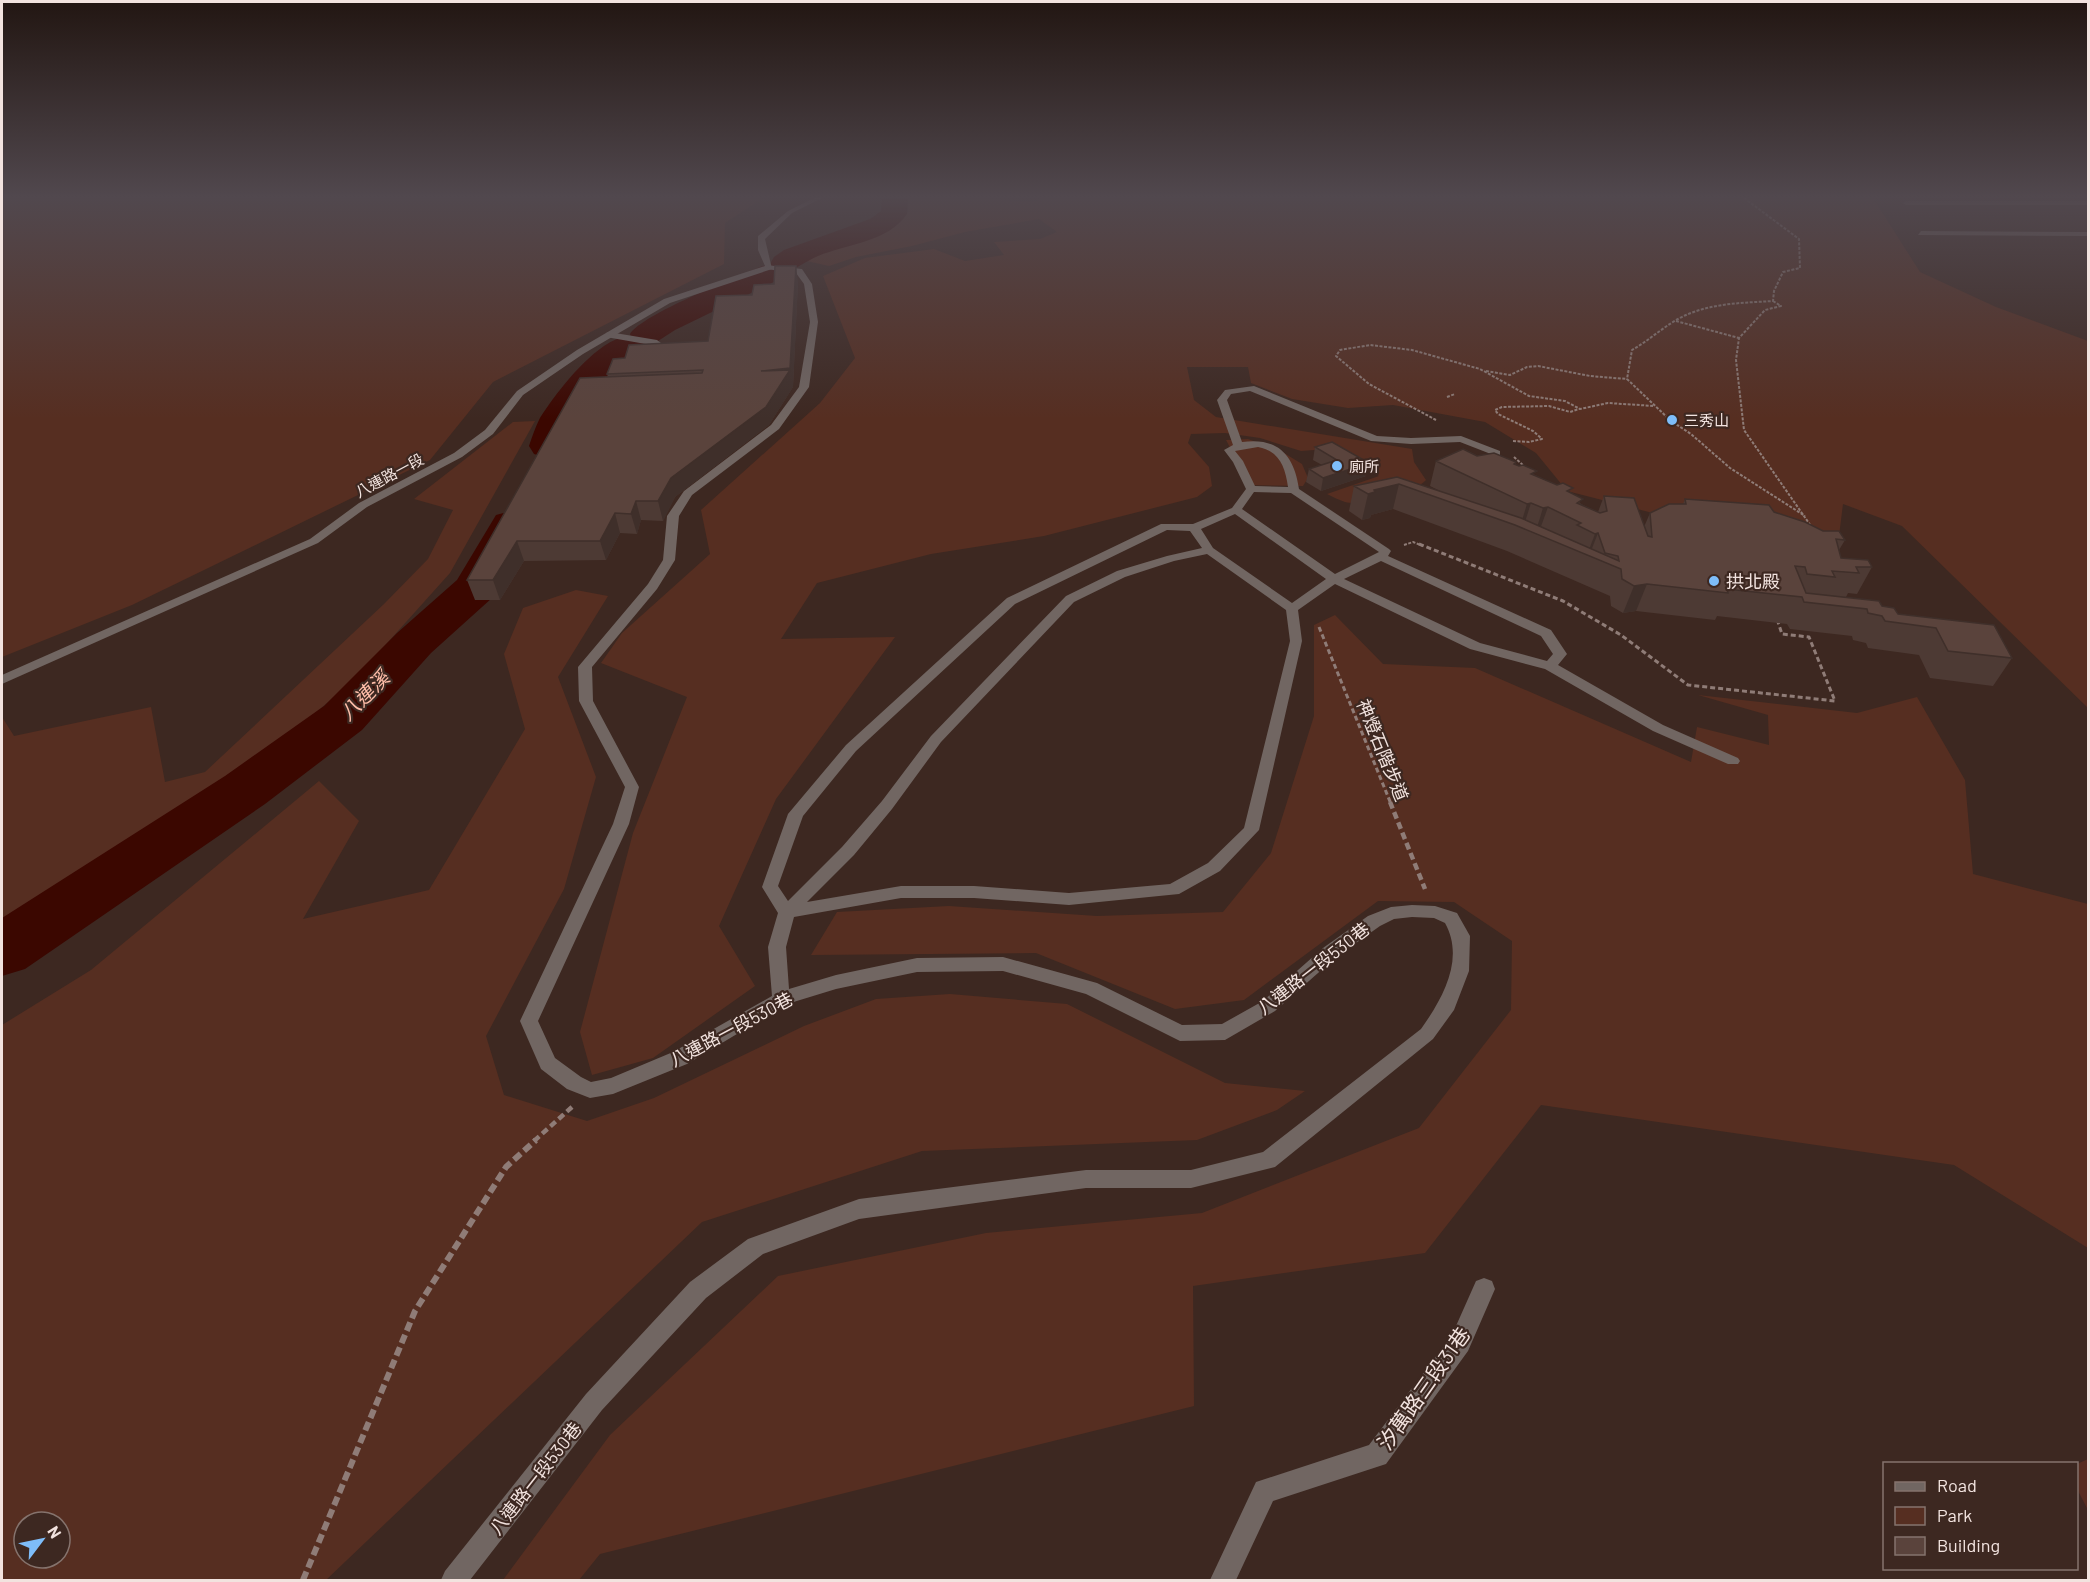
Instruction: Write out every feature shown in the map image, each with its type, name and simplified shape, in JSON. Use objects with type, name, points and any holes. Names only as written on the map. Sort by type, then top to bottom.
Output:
[{"type":"street","name":"八連路一段","points":[[2,681],[20,670],[314,541],[363,505],[458,455],[489,432],[520,393],[609,335],[667,301],[755,272]]},
{"type":"street","points":[[590,1090],[574,1083],[548,1063],[529,1021],[621,824],[632,787],[585,701],[585,667],[653,586],[669,560],[673,516],[688,494],[775,427],[804,387],[814,322],[808,284],[800,272]]},
{"type":"street","points":[[609,335],[657,343]]},
{"type":"street","points":[[1238,445],[1222,400],[1227,392],[1251,388],[1375,439],[1411,441],[1461,439],[1496,453]]},
{"type":"street","points":[[1251,489],[1238,461],[1229,450],[1238,445],[1252,444],[1272,447],[1284,455],[1291,468],[1294,490]]},
{"type":"street","points":[[1251,489],[1294,490],[1383,554],[1546,633],[1560,654],[1550,666]]},
{"type":"street","points":[[787,912],[770,887],[796,814],[851,748],[1011,601],[1165,526],[1194,528],[1236,510],[1251,489]]},
{"type":"street","points":[[1236,510],[1334,579],[1475,646],[1550,666],[1658,728],[1733,761]]},
{"type":"street","points":[[787,912],[901,892],[974,892],[1069,899],[1173,890],[1214,867],[1251,830],[1296,641],[1292,609],[1209,550],[1194,528]]},
{"type":"street","points":[[781,999],[777,947],[787,912],[848,851],[887,805],[936,739],[1070,599],[1121,574],[1171,558],[1209,550]]},
{"type":"street","points":[[1292,609],[1334,579],[1383,554]]},
{"type":"street","name":"八連路一段530巷","points":[[454,1581],[594,1402],[698,1290],[756,1246],[859,1209],[1086,1179],[1191,1179],[1268,1160],[1427,1034],[1448,1005],[1460,971],[1461,936],[1451,918],[1435,912],[1391,913],[1374,921],[1329,953],[1269,1006],[1225,1032],[1180,1033],[1090,988],[1002,964],[916,965],[836,982],[781,999],[680,1058],[613,1086],[590,1090]]},
{"type":"street","name":"汐萬路三段31巷","points":[[1223,1581],[1265,1491],[1377,1455],[1460,1343],[1484,1289]]},
{"type":"path","points":[[1773,301],[1774,291],[1785,272]]},
{"type":"path","points":[[1627,379],[1632,350],[1650,341],[1675,321],[1703,308],[1722,304],[1773,301],[1782,306],[1765,309],[1740,338],[1736,360],[1744,430],[1808,518],[1815,532]]},
{"type":"path","points":[[1675,321],[1740,338]]},
{"type":"path","points":[[1336,356],[1340,350],[1356,346],[1394,346],[1510,375],[1527,367],[1538,366],[1590,376],[1627,379],[1654,406],[1730,468],[1808,518]]},
{"type":"path","points":[[1330,356],[1336,356]]},
{"type":"path","points":[[1336,356],[1343,365],[1413,407]]},
{"type":"path","points":[[1480,369],[1529,396],[1566,402],[1580,409]]},
{"type":"path","points":[[1447,397],[1455,394]]},
{"type":"path","points":[[1506,440],[1529,442],[1542,439],[1533,431],[1498,414],[1495,410],[1502,407],[1549,406],[1570,412],[1608,403],[1654,406]]},
{"type":"path","points":[[1512,456],[1526,468],[1520,474]]},
{"type":"path","points":[[1383,554],[1413,542],[1563,601],[1621,635],[1688,685],[1835,701],[1809,637],[1782,634],[1774,610]]},
{"type":"path","name":"神燈石階步道","points":[[1307,598],[1435,912]]},
{"type":"path","points":[[303,1581],[415,1311],[506,1167],[590,1090]]},
{"type":"green space","points":[[2,272],[709,272],[493,382],[430,460],[132,605],[2,657]]},
{"type":"green space","points":[[833,272],[1920,272],[1996,307],[2088,341],[2088,708],[1902,526],[1843,504],[1836,560],[1567,491],[1536,453],[1485,422],[1393,405],[1348,408],[1292,399],[1251,383],[1248,367],[1187,367],[1194,400],[1216,417],[1412,449],[1414,462],[1426,480],[1410,490],[1387,498],[1363,503],[1345,502],[1327,494],[1379,476],[1327,449],[1301,451],[1260,438],[1225,433],[1191,434],[1188,443],[1209,467],[1212,486],[1197,497],[1044,536],[931,554],[817,583],[781,639],[895,637],[776,799],[719,926],[755,986],[653,1058],[592,1075],[580,1032],[633,833],[687,697],[601,663],[622,633],[710,554],[701,510],[820,403],[855,358],[823,276]]},
{"type":"green space","points":[[535,421],[450,573],[354,680],[227,788],[2,922],[2,717],[14,736],[151,707],[165,782],[205,772],[384,604],[428,559],[453,510],[414,499],[513,422]]},
{"type":"green space","points":[[1248,439],[1284,453],[1302,464],[1308,478],[1303,486],[1245,485],[1245,476],[1226,440]]},
{"type":"green space","points":[[576,590],[608,596],[558,677],[596,777],[564,889],[486,1036],[504,1095],[587,1121],[654,1098],[804,1026],[876,999],[950,994],[1067,1004],[1225,1083],[1305,1091],[1277,1110],[1197,1140],[922,1151],[702,1222],[326,1580],[2,1580],[2,1025],[91,970],[319,781],[359,821],[303,919],[429,890],[525,729],[504,654],[523,608]]},
{"type":"green space","points":[[1335,615],[1383,664],[1475,668],[1691,762],[1697,727],[1769,745],[1768,715],[1698,695],[1857,713],[1917,697],[1965,780],[1973,874],[2088,904],[2088,1248],[1954,1165],[1541,1105],[1425,1253],[1193,1286],[1194,1406],[600,1554],[579,1580],[503,1580],[610,1435],[778,1276],[986,1233],[1202,1213],[1419,1128],[1511,1010],[1512,941],[1454,902],[1378,901],[1244,1000],[1175,1009],[1036,953],[811,955],[837,912],[949,906],[1097,916],[1223,912],[1271,853],[1314,716],[1314,625]]},
{"type":"green space","points":[[2088,1459],[2088,1510],[2078,1491],[2078,1464]]},
{"type":"building","points":[[775,272],[796,272],[790,368],[761,371],[790,370],[766,407],[671,478],[658,501],[636,501],[631,514],[615,513],[600,541],[517,541],[493,580],[467,580],[580,378],[702,373],[703,370],[607,374],[613,359],[625,358],[629,345],[708,341],[716,296],[752,295],[754,285],[774,284]]},
{"type":"building","points":[[1332,442],[1369,463],[1323,478],[1309,469],[1337,460],[1315,447]]},
{"type":"building","points":[[1463,449],[1477,456],[1494,453],[1516,462],[1514,464],[1537,471],[1531,474],[1557,485],[1563,483],[1573,488],[1567,491],[1583,499],[1577,503],[1600,513],[1607,511],[1604,496],[1634,498],[1648,536],[1652,537],[1650,513],[1669,504],[1686,504],[1685,499],[1769,505],[1774,512],[1805,522],[1823,531],[1839,531],[1845,540],[1836,539],[1841,558],[1868,560],[1872,567],[1856,567],[1859,573],[1832,571],[1835,577],[1807,574],[1805,567],[1795,566],[1806,593],[1879,601],[1882,606],[1894,608],[1898,614],[1994,625],[2012,658],[1948,651],[1936,628],[1885,621],[1882,616],[1868,613],[1867,609],[1804,602],[1802,597],[1727,589],[1728,593],[1647,584],[1634,586],[1622,579],[1621,569],[1515,525],[1399,484],[1374,490],[1375,492],[1368,494],[1354,486],[1397,477],[1521,518],[1619,561],[1618,556],[1605,553],[1598,533],[1595,534],[1577,525],[1581,523],[1548,507],[1527,504],[1436,461]]},
{"type":"waterway","name":"八連溪","points":[[646,334],[664,323],[770,273]]},
{"type":"waterway","name":"八連溪","points":[[548,446],[557,421],[593,371],[628,346]]},
{"type":"waterway","name":"八連溪","points":[[2,951],[245,790],[343,718],[414,643],[476,588],[511,524]]},
{"type":"place","name":"三秀山","points":[[1672,420]]},
{"type":"place","name":"廁所","points":[[1337,466]]},
{"type":"place","name":"拱北殿","points":[[1714,581]]}]
